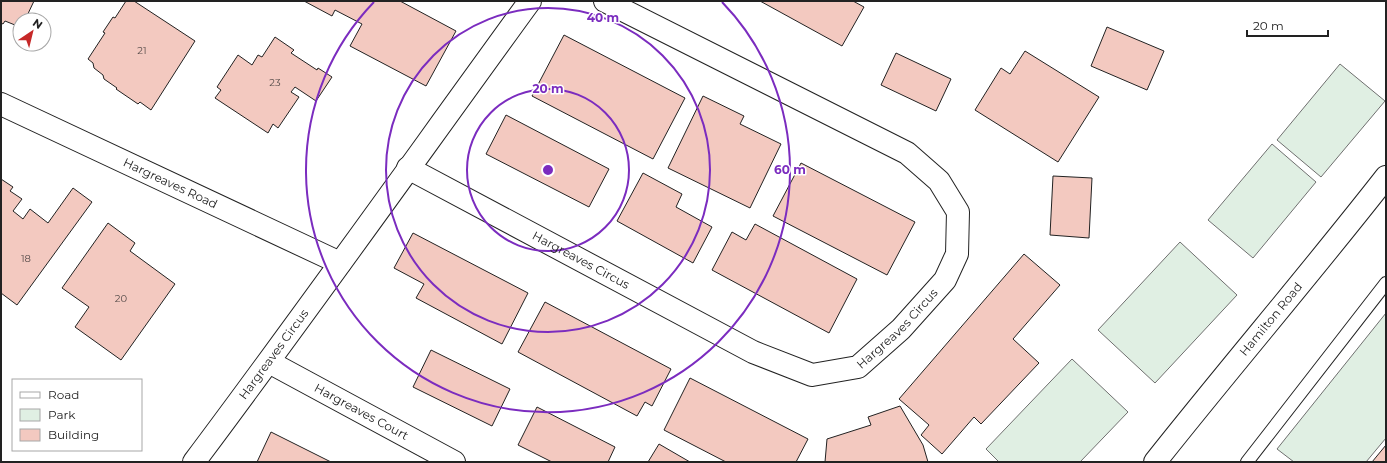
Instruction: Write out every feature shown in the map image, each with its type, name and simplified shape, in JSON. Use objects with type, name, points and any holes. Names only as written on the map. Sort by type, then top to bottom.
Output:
[{"type":"street","name":"Hargreaves Circus","points":[[194,462],[269,362],[530,1]]},
{"type":"street","name":"Hargreaves Circus","points":[[408,168],[753,352],[812,375],[858,367],[901,329],[945,280],[957,254],[958,212],[939,181],[908,153],[605,1]]},
{"type":"street","name":"Hargreaves Road","points":[[1,104],[340,263]]},
{"type":"street","name":"Hamilton Road","points":[[1156,462],[1216,385],[1344,231],[1386,177]]},
{"type":"street","name":"Hargreaves Court","points":[[269,362],[454,462]]},
{"type":"lane","points":[[1247,462],[1386,283]]},
{"type":"green space","points":[[1340,64],[1385,101],[1321,177],[1277,140]]},
{"type":"green space","points":[[1272,144],[1316,182],[1253,258],[1208,220]]},
{"type":"green space","points":[[1180,242],[1237,295],[1155,383],[1098,330]]},
{"type":"green space","points":[[1386,313],[1386,438],[1366,462],[1294,462],[1277,449]]},
{"type":"green space","points":[[1072,359],[1128,412],[1080,462],[999,462],[986,449]]},
{"type":"building","points":[[1,1],[34,1],[29,12],[12,12],[12,24],[5,21],[3,24],[1,23]]},
{"type":"building","points":[[126,1],[134,1],[195,41],[151,110],[140,102],[138,104],[116,89],[117,88],[104,79],[103,75],[94,68],[93,63],[88,59],[105,33],[103,32],[113,17],[115,18]]},
{"type":"building","points":[[304,1],[400,1],[456,31],[426,86],[350,46],[362,24],[335,10],[332,16]]},
{"type":"building","points":[[760,1],[853,1],[864,7],[842,46]]},
{"type":"building","points":[[1107,27],[1164,51],[1147,90],[1091,66]]},
{"type":"building","points":[[564,35],[685,98],[653,159],[532,96]]},
{"type":"building","points":[[275,37],[294,50],[291,53],[317,70],[318,68],[332,77],[316,101],[295,87],[291,92],[299,97],[278,128],[273,124],[268,133],[215,98],[221,90],[217,87],[238,55],[252,65],[258,55],[262,57]]},
{"type":"building","points":[[1025,51],[1099,97],[1058,162],[975,110],[1001,68],[1010,74]]},
{"type":"building","points":[[896,53],[951,79],[936,111],[881,85]]},
{"type":"building","points":[[703,96],[744,116],[740,124],[781,144],[750,208],[668,168]]},
{"type":"building","points":[[506,115],[609,169],[589,207],[486,154]]},
{"type":"building","points":[[801,163],[915,222],[887,275],[773,216]]},
{"type":"building","points":[[643,173],[682,194],[676,207],[712,227],[693,263],[617,221]]},
{"type":"building","points":[[1053,176],[1092,178],[1089,238],[1050,235]]},
{"type":"building","points":[[1,179],[13,187],[10,191],[22,199],[13,211],[23,219],[30,209],[48,223],[73,188],[92,202],[17,305],[1,293]]},
{"type":"building","points":[[108,223],[135,243],[130,251],[175,284],[121,360],[75,327],[89,307],[62,288]]},
{"type":"building","points":[[755,224],[857,279],[829,333],[712,270],[732,232],[746,240]]},
{"type":"building","points":[[413,233],[528,293],[502,344],[416,298],[424,284],[394,268]]},
{"type":"building","points":[[1024,254],[1060,285],[1013,339],[1039,363],[981,424],[974,417],[942,454],[921,435],[929,425],[899,399]]},
{"type":"building","points":[[545,302],[671,369],[652,406],[645,402],[637,416],[518,352]]},
{"type":"building","points":[[431,350],[510,389],[492,426],[413,387]]},
{"type":"building","points":[[690,378],[808,439],[796,462],[726,462],[664,430]]},
{"type":"building","points":[[900,406],[923,445],[928,462],[825,462],[827,439],[871,425],[868,417]]},
{"type":"building","points":[[537,407],[615,447],[608,462],[552,462],[518,445]]},
{"type":"building","points":[[271,432],[331,462],[257,462]]},
{"type":"building","points":[[659,444],[690,462],[648,462]]},
{"type":"building","points":[[1386,445],[1386,462],[1372,462]]}]
